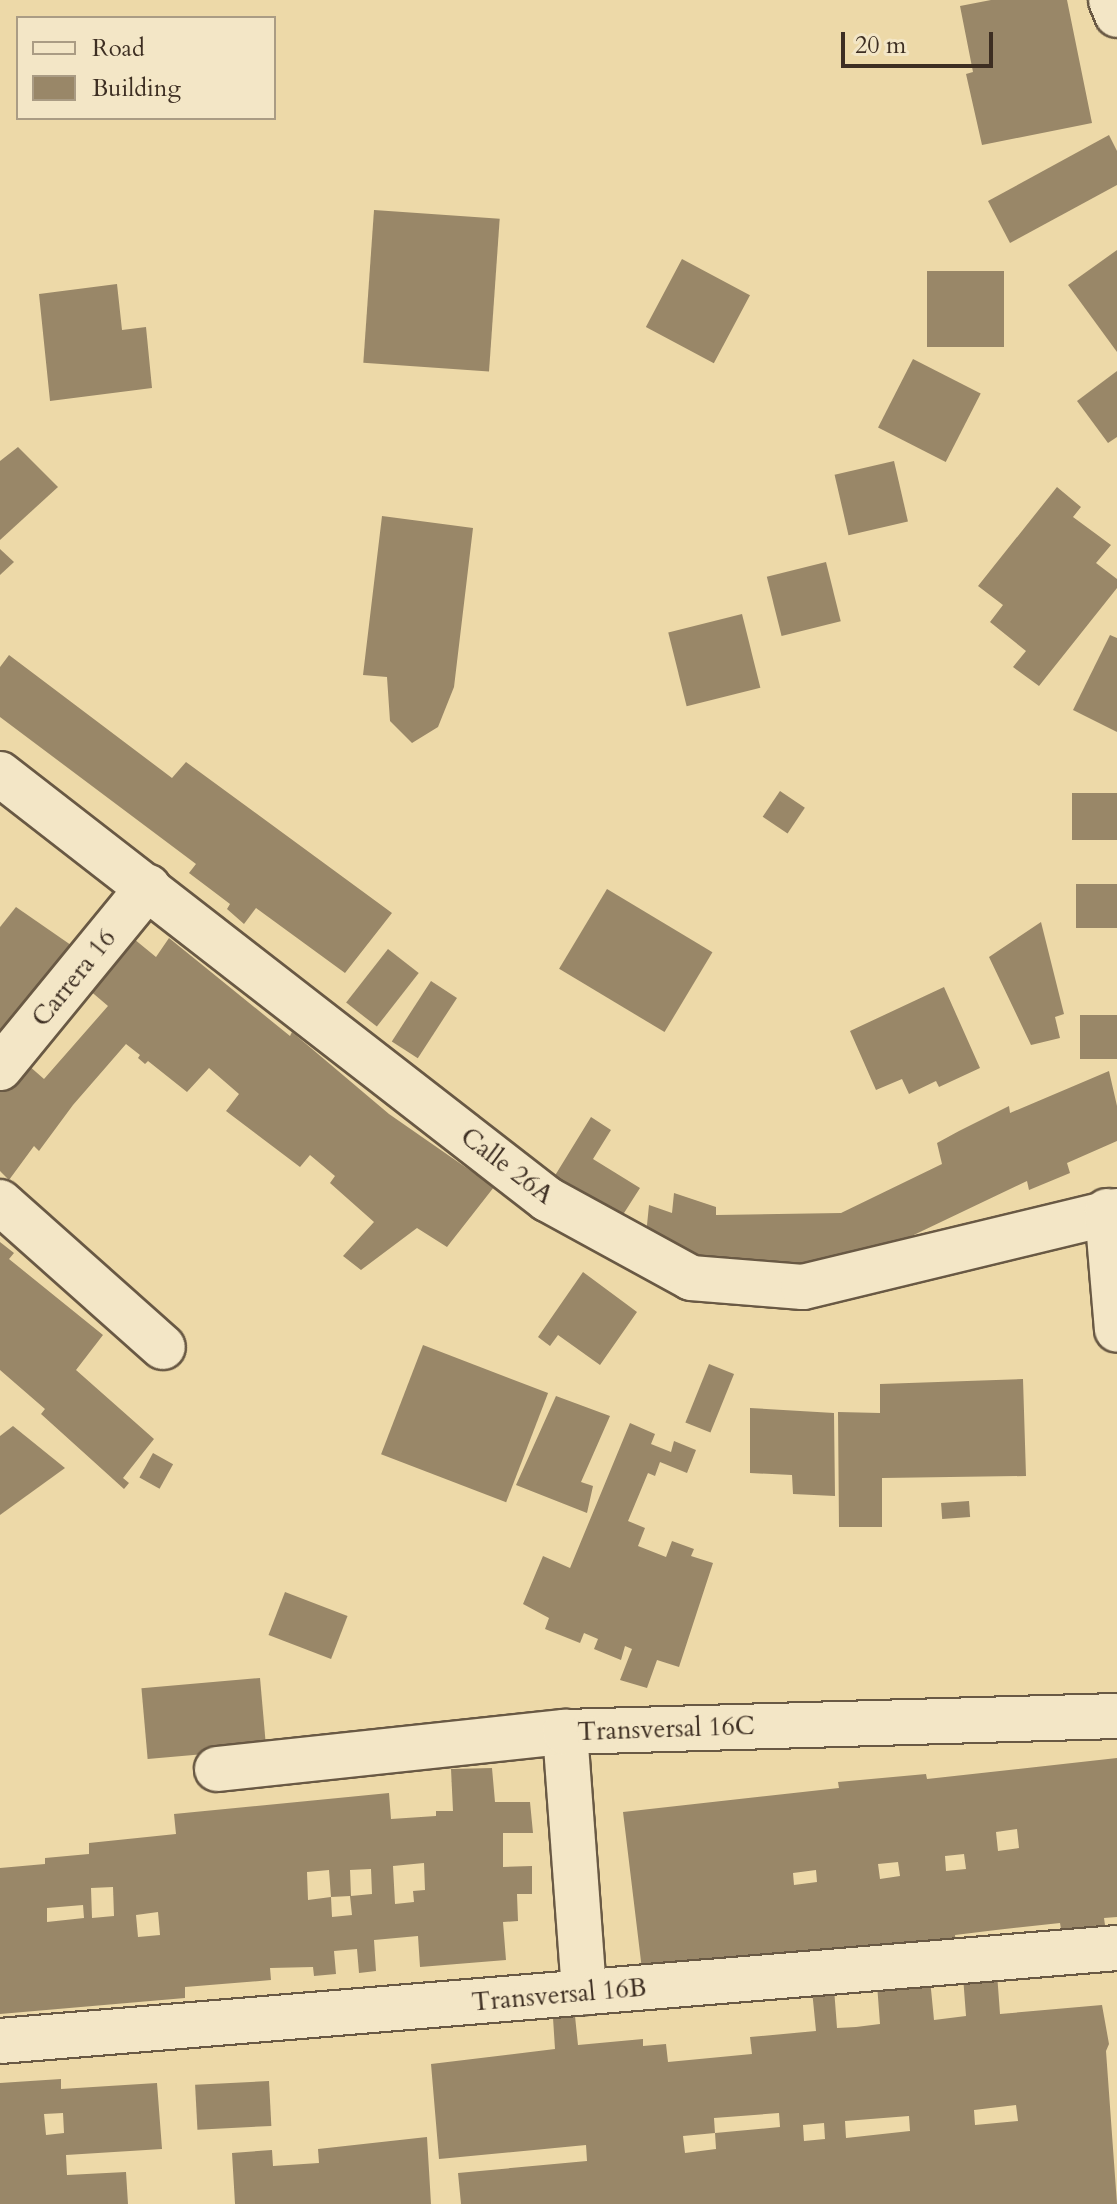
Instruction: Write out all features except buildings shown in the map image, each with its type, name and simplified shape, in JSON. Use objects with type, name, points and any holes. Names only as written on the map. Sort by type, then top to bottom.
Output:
[{"type":"street","points":[[1111,0],[1117,15]]},
{"type":"street","name":"Calle 26A","points":[[0,774],[547,1199],[691,1278],[803,1287],[1112,1211]]},
{"type":"street","name":"Carrera 16","points":[[0,1068],[148,887]]},
{"type":"street","points":[[0,1202],[163,1347]]},
{"type":"street","points":[[1112,1211],[1117,1330]]},
{"type":"street","name":"Transversal 16C","points":[[217,1769],[565,1732],[1117,1716]]},
{"type":"street","points":[[565,1732],[584,1992]]},
{"type":"street","name":"Transversal 16B","points":[[0,2041],[1117,1948]]}]
